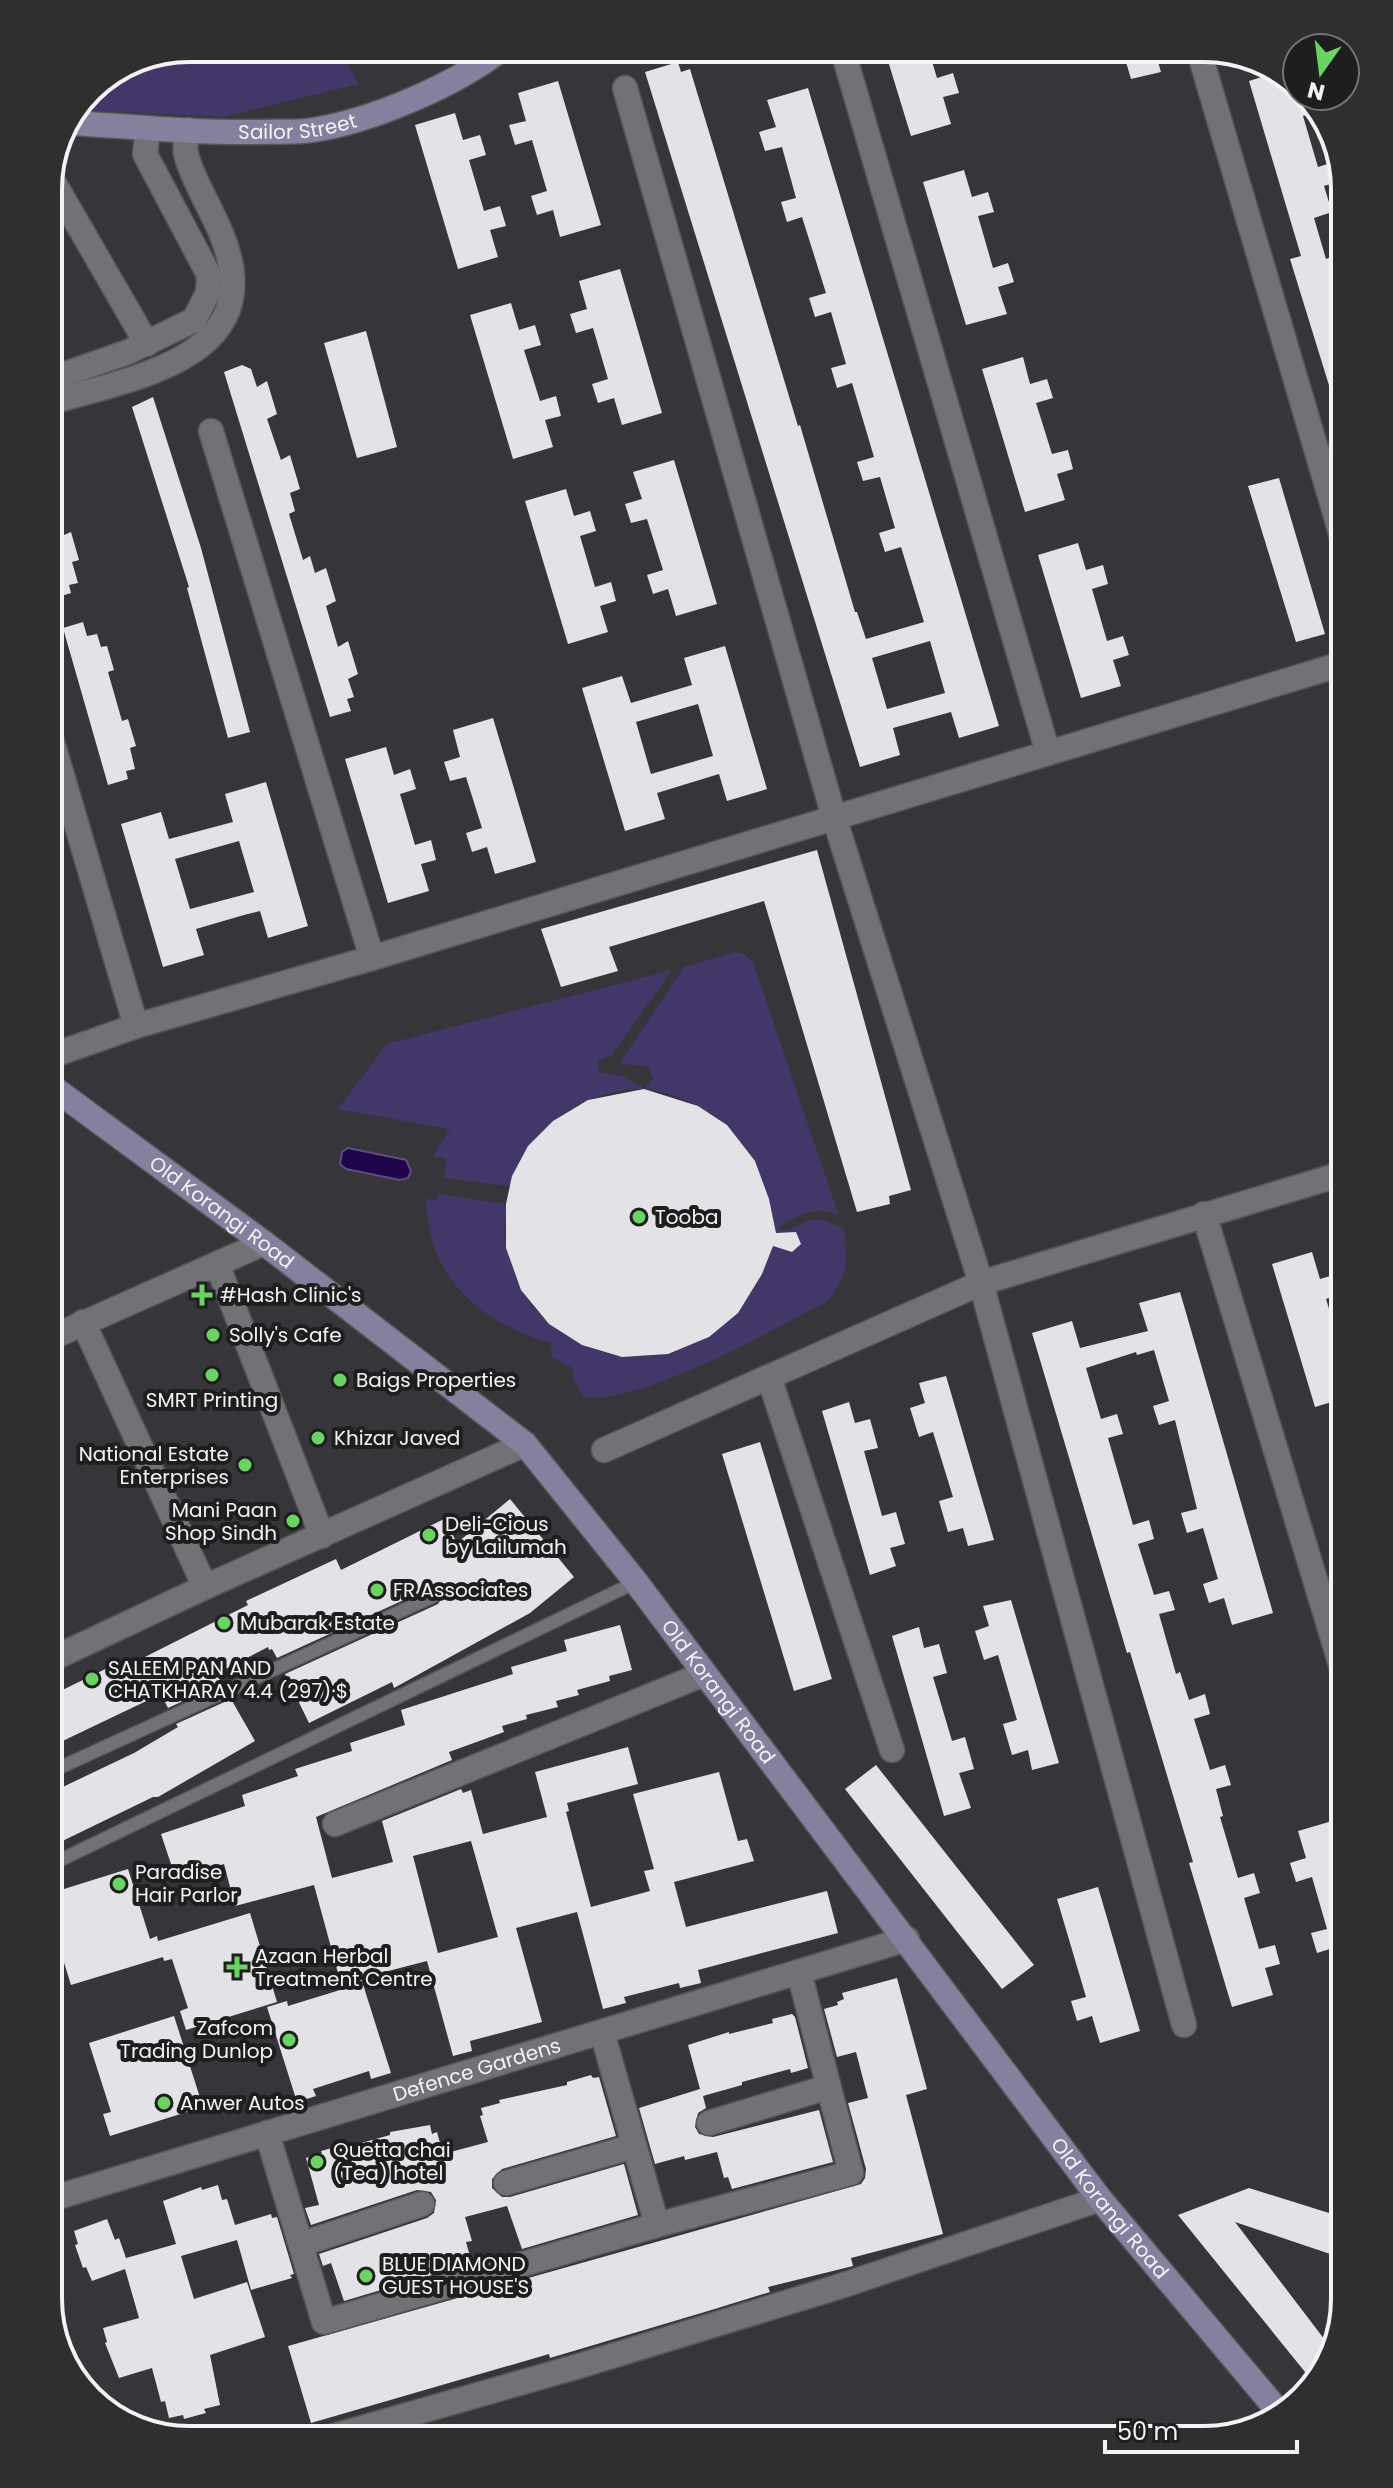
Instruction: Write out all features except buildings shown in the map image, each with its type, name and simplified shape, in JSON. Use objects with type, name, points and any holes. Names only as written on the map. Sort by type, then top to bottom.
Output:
[{"type":"street","name":"Sailor Street","points":[[81,123],[188,130],[310,131],[349,123],[448,82],[480,62]]},
{"type":"street","points":[[846,62],[1048,753]]},
{"type":"street","points":[[1202,62],[1331,499]]},
{"type":"street","points":[[625,88],[834,817],[981,1283],[1184,2025]]},
{"type":"street","points":[[62,375],[147,344],[194,320],[208,293],[209,275],[145,154],[148,128]]},
{"type":"street","points":[[62,399],[162,369],[208,340],[222,324],[231,303],[235,277],[223,236],[185,152],[188,130]]},
{"type":"street","points":[[62,197],[147,344]]},
{"type":"street","points":[[211,431],[372,958]]},
{"type":"street","points":[[62,1052],[136,1026],[372,958],[1331,667]]},
{"type":"street","points":[[62,775],[136,1026]]},
{"type":"street","name":"Old Korangi Road","points":[[62,1094],[264,1243],[525,1444],[636,1582],[1100,2199],[1274,2406]]},
{"type":"street","points":[[604,1450],[981,1283],[1331,1177]]},
{"type":"street","points":[[1204,1214],[1331,1632]]},
{"type":"street","points":[[62,1332],[264,1243]]},
{"type":"street","points":[[217,1264],[322,1536]]},
{"type":"street","points":[[83,1322],[205,1587]]},
{"type":"street","points":[[769,1377],[892,1750]]},
{"type":"street","points":[[62,1654],[525,1444]]},
{"type":"street","points":[[335,1824],[704,1674]]},
{"type":"street","name":"Defence Gardens","points":[[62,2196],[907,1939]]},
{"type":"street","points":[[267,2133],[324,2322],[657,2225],[851,2173],[799,1972]]},
{"type":"street","points":[[602,2032],[657,2225]]},
{"type":"street","points":[[709,2123],[828,2087]]},
{"type":"street","points":[[506,2183],[634,2146]]},
{"type":"street","points":[[369,2426],[841,2286],[1100,2199]]},
{"type":"street","points":[[302,2244],[422,2204]]},
{"type":"lane","points":[[62,1859],[636,1582]]},
{"type":"lane","points":[[62,1767],[434,1596]]},
{"type":"shaded area","points":[[347,62],[359,84],[223,117],[89,110],[105,93],[125,79],[172,63]]},
{"type":"shaded area","points":[[736,952],[753,962],[839,1216],[815,1211],[792,1219],[777,1229],[788,1231],[816,1220],[844,1229],[846,1259],[839,1286],[826,1302],[706,1363],[638,1389],[608,1396],[583,1397],[572,1368],[552,1357],[551,1343],[501,1323],[459,1289],[436,1252],[425,1199],[437,1200],[438,1194],[506,1204],[507,1252],[525,1294],[541,1315],[560,1332],[583,1345],[607,1353],[659,1355],[700,1342],[712,1334],[756,1279],[771,1250],[774,1221],[769,1202],[730,1129],[697,1106],[663,1092],[642,1089],[599,1096],[560,1116],[543,1131],[517,1166],[510,1186],[444,1178],[447,1159],[433,1156],[450,1129],[338,1109],[387,1044],[672,970],[612,1055],[598,1061],[599,1072],[624,1077],[644,1089],[653,1079],[648,1066],[619,1064],[684,967]]},
{"type":"shaded area","points":[[348,1148],[406,1160],[411,1171],[408,1178],[400,1180],[346,1169],[340,1164],[342,1152]]},
{"type":"place","name":"Tooba","points":[[639,1217]]},
{"type":"place","name":"#Hash Clinic's","points":[[202,1295]]},
{"type":"place","name":"Solly's Cafe","points":[[213,1335]]},
{"type":"place","name":"SMRT Printing","points":[[212,1375]]},
{"type":"place","name":"Baigs Properties","points":[[340,1380]]},
{"type":"place","name":"Khizar Javed","points":[[318,1438]]},
{"type":"place","name":"National Estate Enterprises","points":[[245,1465]]},
{"type":"place","name":"Mani Paan Shop Sindh","points":[[293,1521]]},
{"type":"place","name":"Deli-Cious by Lailumah","points":[[429,1535]]},
{"type":"place","name":"FR Associates","points":[[377,1590]]},
{"type":"place","name":"Mubarak Estate","points":[[224,1623]]},
{"type":"place","name":"SALEEM PAN AND CHATKHARAY 4.4 (297)·$","points":[[92,1679]]},
{"type":"place","name":"Paradise Hair Parlor","points":[[119,1884]]},
{"type":"place","name":"Azaan Herbal Treatment Centre","points":[[237,1967]]},
{"type":"place","name":"Zafcom Trading Dunlop","points":[[289,2040]]},
{"type":"place","name":"Anwer Autos","points":[[164,2103]]},
{"type":"place","name":"Quetta chai (Tea) hotel","points":[[317,2162]]},
{"type":"place","name":"BLUE DIAMOND GUEST HOUSE'S","points":[[366,2276]]}]
